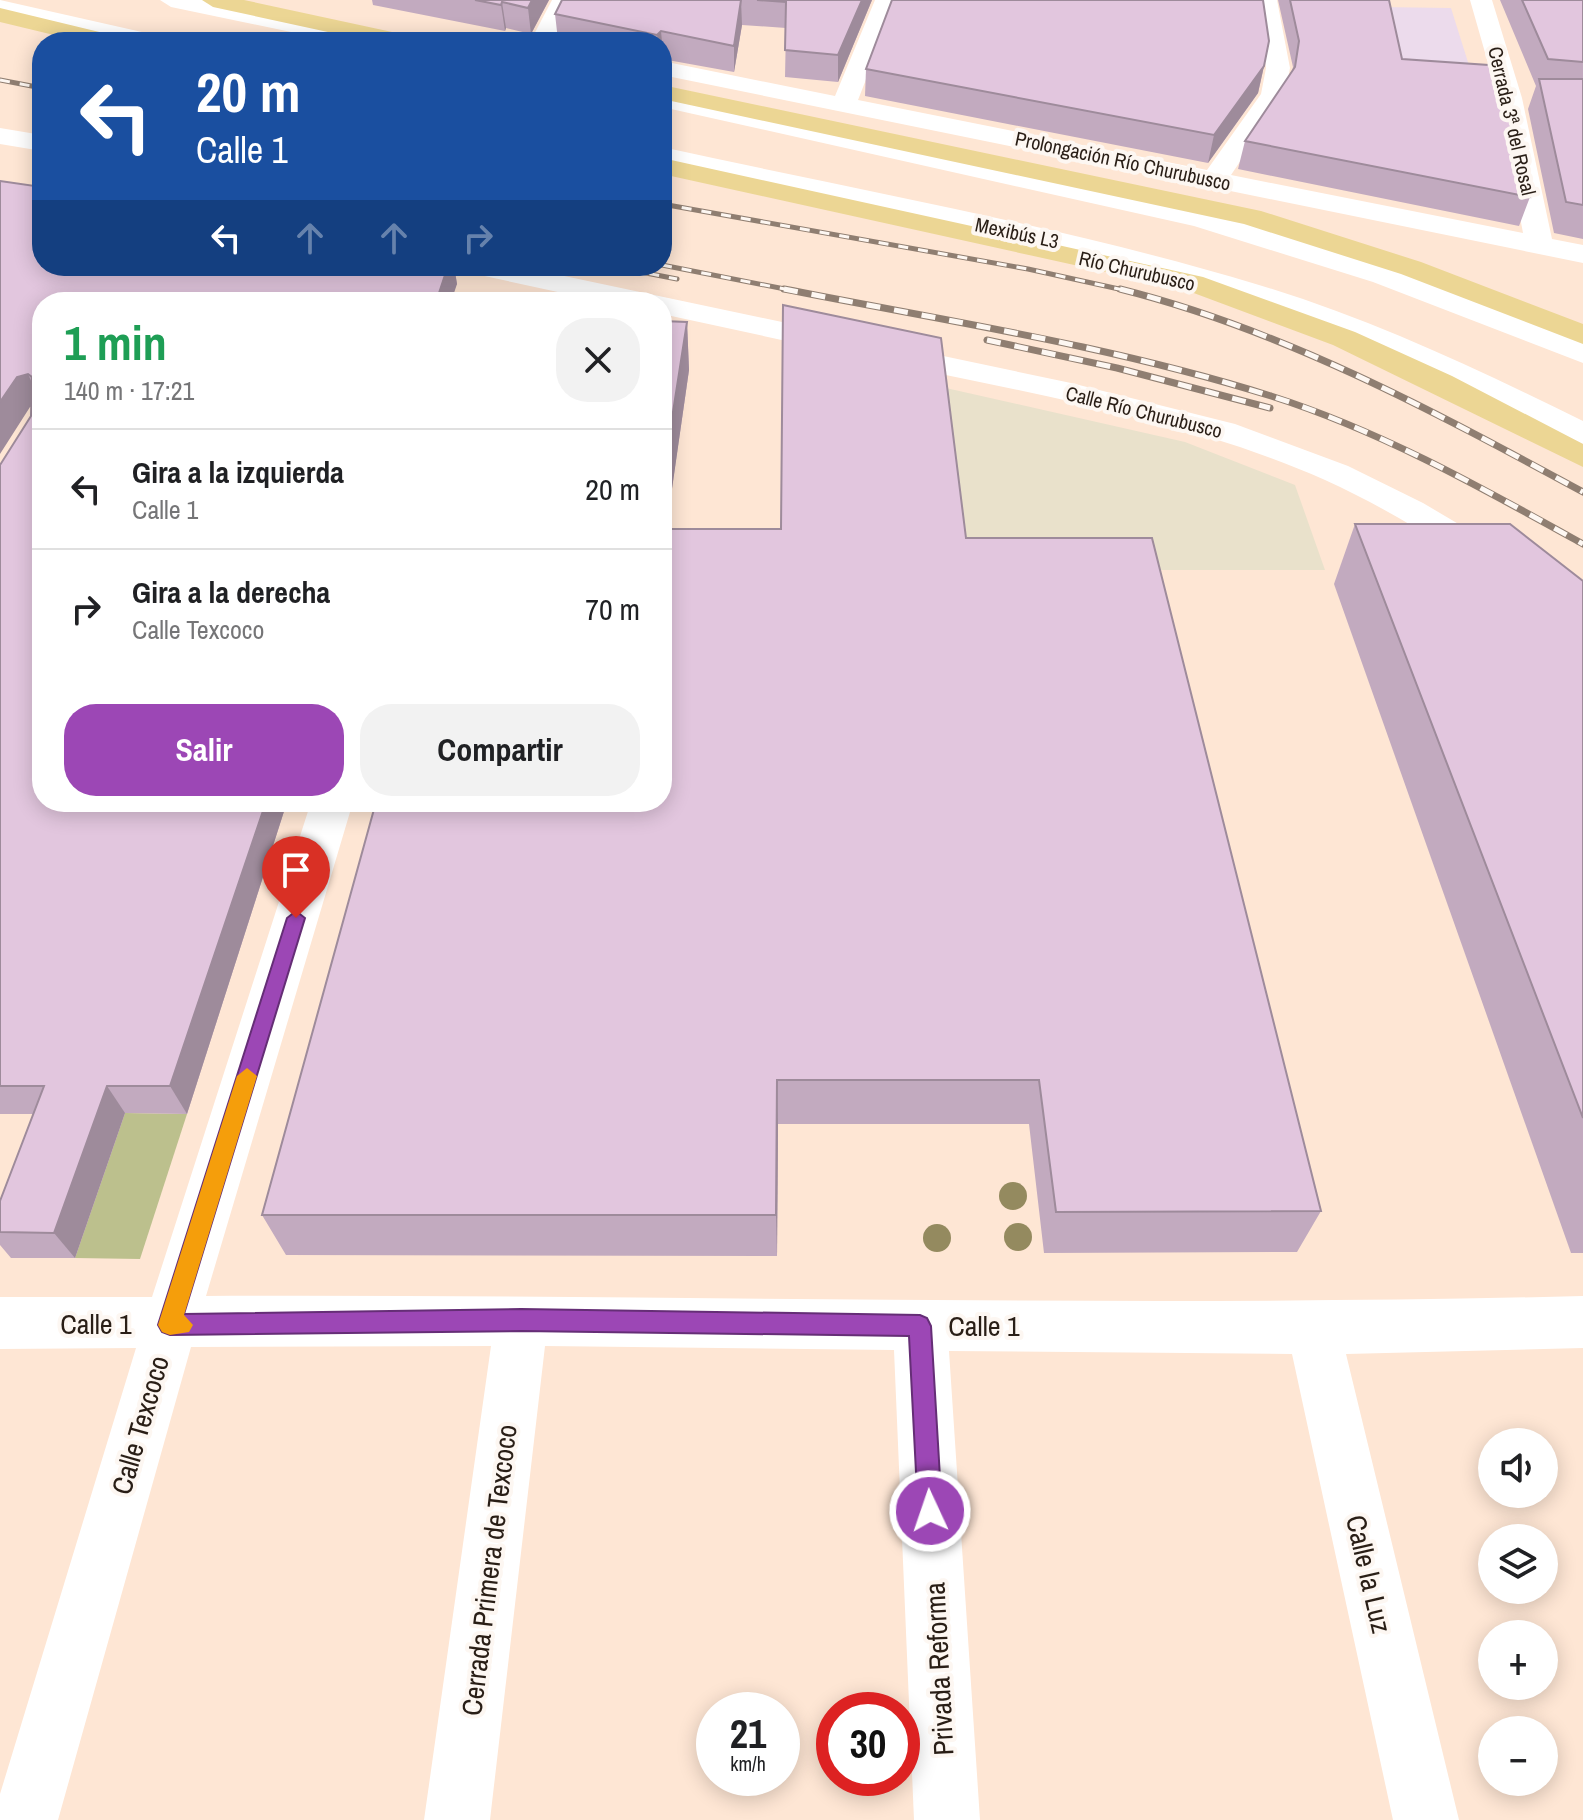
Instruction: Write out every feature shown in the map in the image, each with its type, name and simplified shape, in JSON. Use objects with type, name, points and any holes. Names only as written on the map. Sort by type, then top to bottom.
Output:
[{"type":"main road","points":[[213,0],[343,32]]},
{"type":"main road","points":[[0,15],[71,32]]},
{"type":"main road","points":[[672,94],[1251,217],[1411,268],[1583,335]]},
{"type":"main road","name":"Río Churubusco","points":[[672,168],[1056,253],[1129,265],[1192,282],[1303,321],[1445,382],[1583,457]]},
{"type":"street","points":[[171,0],[336,32]]},
{"type":"street","points":[[290,0],[330,12],[361,32]]},
{"type":"street","points":[[547,32],[563,0]]},
{"type":"street","points":[[843,106],[886,0]]},
{"type":"street","points":[[1214,180],[1273,94],[1278,68],[1266,0]]},
{"type":"street","name":"Cerrada 3ª del Rosal","points":[[1481,0],[1510,98],[1539,243]]},
{"type":"street","points":[[0,6],[113,32]]},
{"type":"street","name":"Prolongación Río Churubusco","points":[[672,70],[1583,254]]},
{"type":"street","points":[[1510,98],[1539,98]]},
{"type":"street","points":[[672,102],[1201,219],[1397,281],[1583,354]]},
{"type":"street","points":[[0,136],[32,141]]},
{"type":"street","name":"Mexibús L3","points":[[672,157],[1136,260],[1222,283],[1422,354],[1583,434]]},
{"type":"street","points":[[524,276],[599,292]]},
{"type":"street","name":"Calle Río Churubusco","points":[[672,307],[1146,409],[1249,439],[1312,463],[1400,504],[1497,562],[1583,626]]},
{"type":"street","name":"Calle Texcoco","points":[[25,1820],[170,1325],[329,812]]},
{"type":"street","name":"Calle 1","points":[[0,1323],[170,1325],[521,1320],[1313,1329],[1583,1322]]},
{"type":"street","name":"Cerrada Primera de Texcoco","points":[[457,1820],[521,1320]]},
{"type":"street","name":"Privada Reforma","points":[[920,1326],[947,1820]]},
{"type":"street","name":"Calle la Luz","points":[[1313,1329],[1426,1820]]},
{"type":"shaded area","points":[[1378,7],[1451,8],[1477,91],[1394,86]]},
{"type":"shaded area","points":[[937,386],[1185,442],[1295,485],[1325,570],[959,570]]},
{"type":"green space","points":[[125,1113],[187,1114],[140,1259],[75,1258]]},
{"type":"building","points":[[475,0],[532,0],[528,8]]},
{"type":"building","points":[[562,0],[741,0],[734,46],[672,32],[642,32],[555,14]]},
{"type":"building","points":[[757,0],[862,0],[838,55],[785,50],[786,2]]},
{"type":"building","points":[[892,0],[1263,0],[1269,41],[1264,66],[1214,135],[866,69]]},
{"type":"building","points":[[1290,0],[1389,0],[1402,59],[1503,66],[1530,197],[1245,141],[1295,67],[1299,41]]},
{"type":"building","points":[[1522,0],[1583,0],[1583,62],[1548,59]]},
{"type":"building","points":[[1539,79],[1583,79],[1583,205],[1566,202]]},
{"type":"building","points":[[0,181],[32,186],[32,276],[445,276],[439,292],[32,292],[32,377],[28,374],[17,377],[0,402]]},
{"type":"building","points":[[783,305],[941,338],[966,538],[1152,538],[1321,1211],[1056,1212],[1039,1080],[777,1080],[776,1215],[262,1215],[373,812],[672,812],[672,529],[781,529]]},
{"type":"building","points":[[672,321],[687,322],[672,419]]},
{"type":"building","points":[[32,377],[32,812],[263,812],[170,1086],[107,1086],[54,1233],[0,1232],[0,1201],[44,1086],[0,1086],[0,465],[31,416]]},
{"type":"building","points":[[1355,524],[1510,524],[1583,581],[1583,1118]]},
{"type":"railway","points":[[0,80],[32,86]]},
{"type":"railway","points":[[672,206],[1028,269],[1124,290]]},
{"type":"railway","points":[[672,267],[795,291]]},
{"type":"railway","points":[[662,276],[677,279]]},
{"type":"railway","points":[[784,289],[1090,349],[1271,396],[1391,443],[1583,544]]},
{"type":"railway","points":[[1120,289],[1124,290]]},
{"type":"railway","points":[[1124,290],[1128,291]]},
{"type":"railway","points":[[1124,290],[1181,306],[1300,350],[1415,403],[1583,492]]},
{"type":"railway","points":[[987,340],[1117,368],[1270,408]]},
{"type":"slow traffic","points":[[181,1325],[170,1325],[247,1076]]},
{"type":"route","points":[[296,918],[170,1325],[521,1320],[920,1326],[930,1511]]}]
